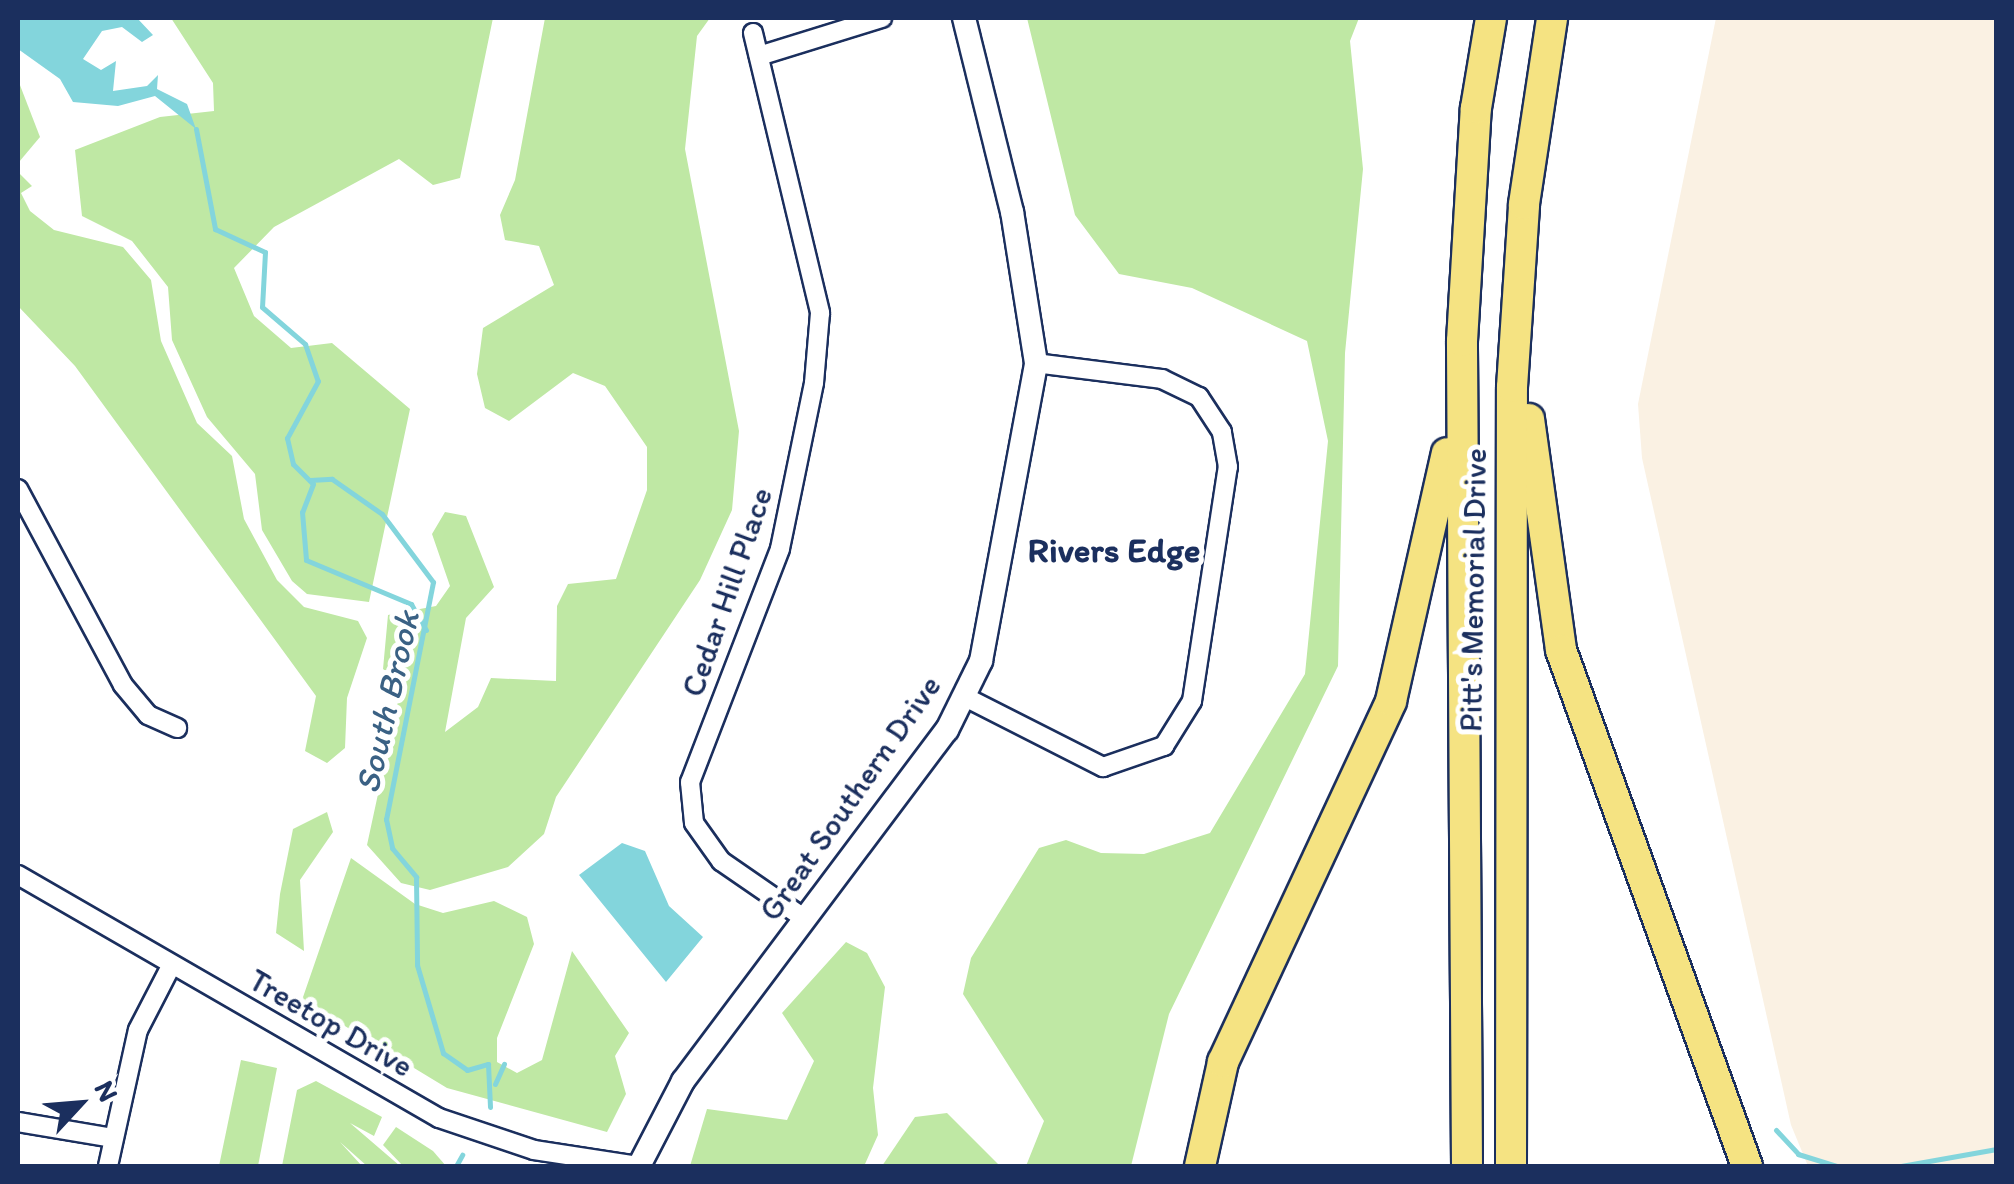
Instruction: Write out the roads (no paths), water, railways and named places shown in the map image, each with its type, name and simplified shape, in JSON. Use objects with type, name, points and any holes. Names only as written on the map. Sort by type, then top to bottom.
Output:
[{"type":"highway","name":"Pitt's Memorial Drive","points":[[1467,1166],[1462,342],[1476,108],[1491,18]]},
{"type":"highway","name":"Pitt's Memorial Drive","points":[[1512,1166],[1508,507],[1532,141],[1552,18]]},
{"type":"highway","points":[[1532,141],[1529,430],[1546,591],[1580,713],[1748,1159]]},
{"type":"highway","points":[[1203,1158],[1223,1062],[1392,701],[1429,564],[1462,342]]},
{"type":"street","points":[[759,56],[882,18]]},
{"type":"street","name":"Great Southern Drive","points":[[638,1166],[683,1082],[965,697],[996,605],[1036,363],[1012,212],[964,18]]},
{"type":"street","name":"Cedar Hill Place","points":[[753,33],[820,314],[814,383],[780,549],[690,782],[694,824],[721,861],[805,919]]},
{"type":"street","points":[[965,697],[1103,767],[1164,746],[1192,700],[1228,467],[1222,432],[1199,397],[1162,379],[1036,363]]},
{"type":"street","points":[[18,489],[123,685],[148,714],[178,728]]},
{"type":"street","name":"Treetop Drive","points":[[18,875],[170,968],[458,1127],[638,1166]]},
{"type":"street","points":[[108,1166],[138,1030],[170,968]]},
{"type":"street","points":[[18,1122],[114,1138]]},
{"type":"water","points":[[18,18],[137,18],[153,35],[142,42],[122,27],[102,31],[83,59],[101,70],[116,61],[113,91],[147,86],[158,75],[157,89],[187,104],[196,129],[155,96],[118,106],[73,102],[60,79],[18,49]]},
{"type":"water","points":[[622,843],[645,851],[669,906],[703,937],[666,982],[579,875]]},
{"type":"waterway","points":[[196,129],[215,229],[265,252],[262,307],[305,344],[318,381],[287,438],[293,464],[313,484],[302,512],[306,560],[411,604],[426,630]]},
{"type":"waterway","name":"South Brook","points":[[310,480],[332,479],[382,514],[433,582],[386,819],[392,848],[416,877],[417,965],[443,1053],[467,1070],[488,1064],[490,1107]]},
{"type":"waterway","points":[[495,1084],[504,1064]]},
{"type":"waterway","points":[[1776,1130],[1798,1154],[1837,1166]]},
{"type":"waterway","points":[[1901,1166],[1996,1149]]},
{"type":"waterway","name":"South Brook","points":[[456,1166],[462,1155]]},
{"type":"district","name":"Rivers Edge","points":[[1114,550]]}]
